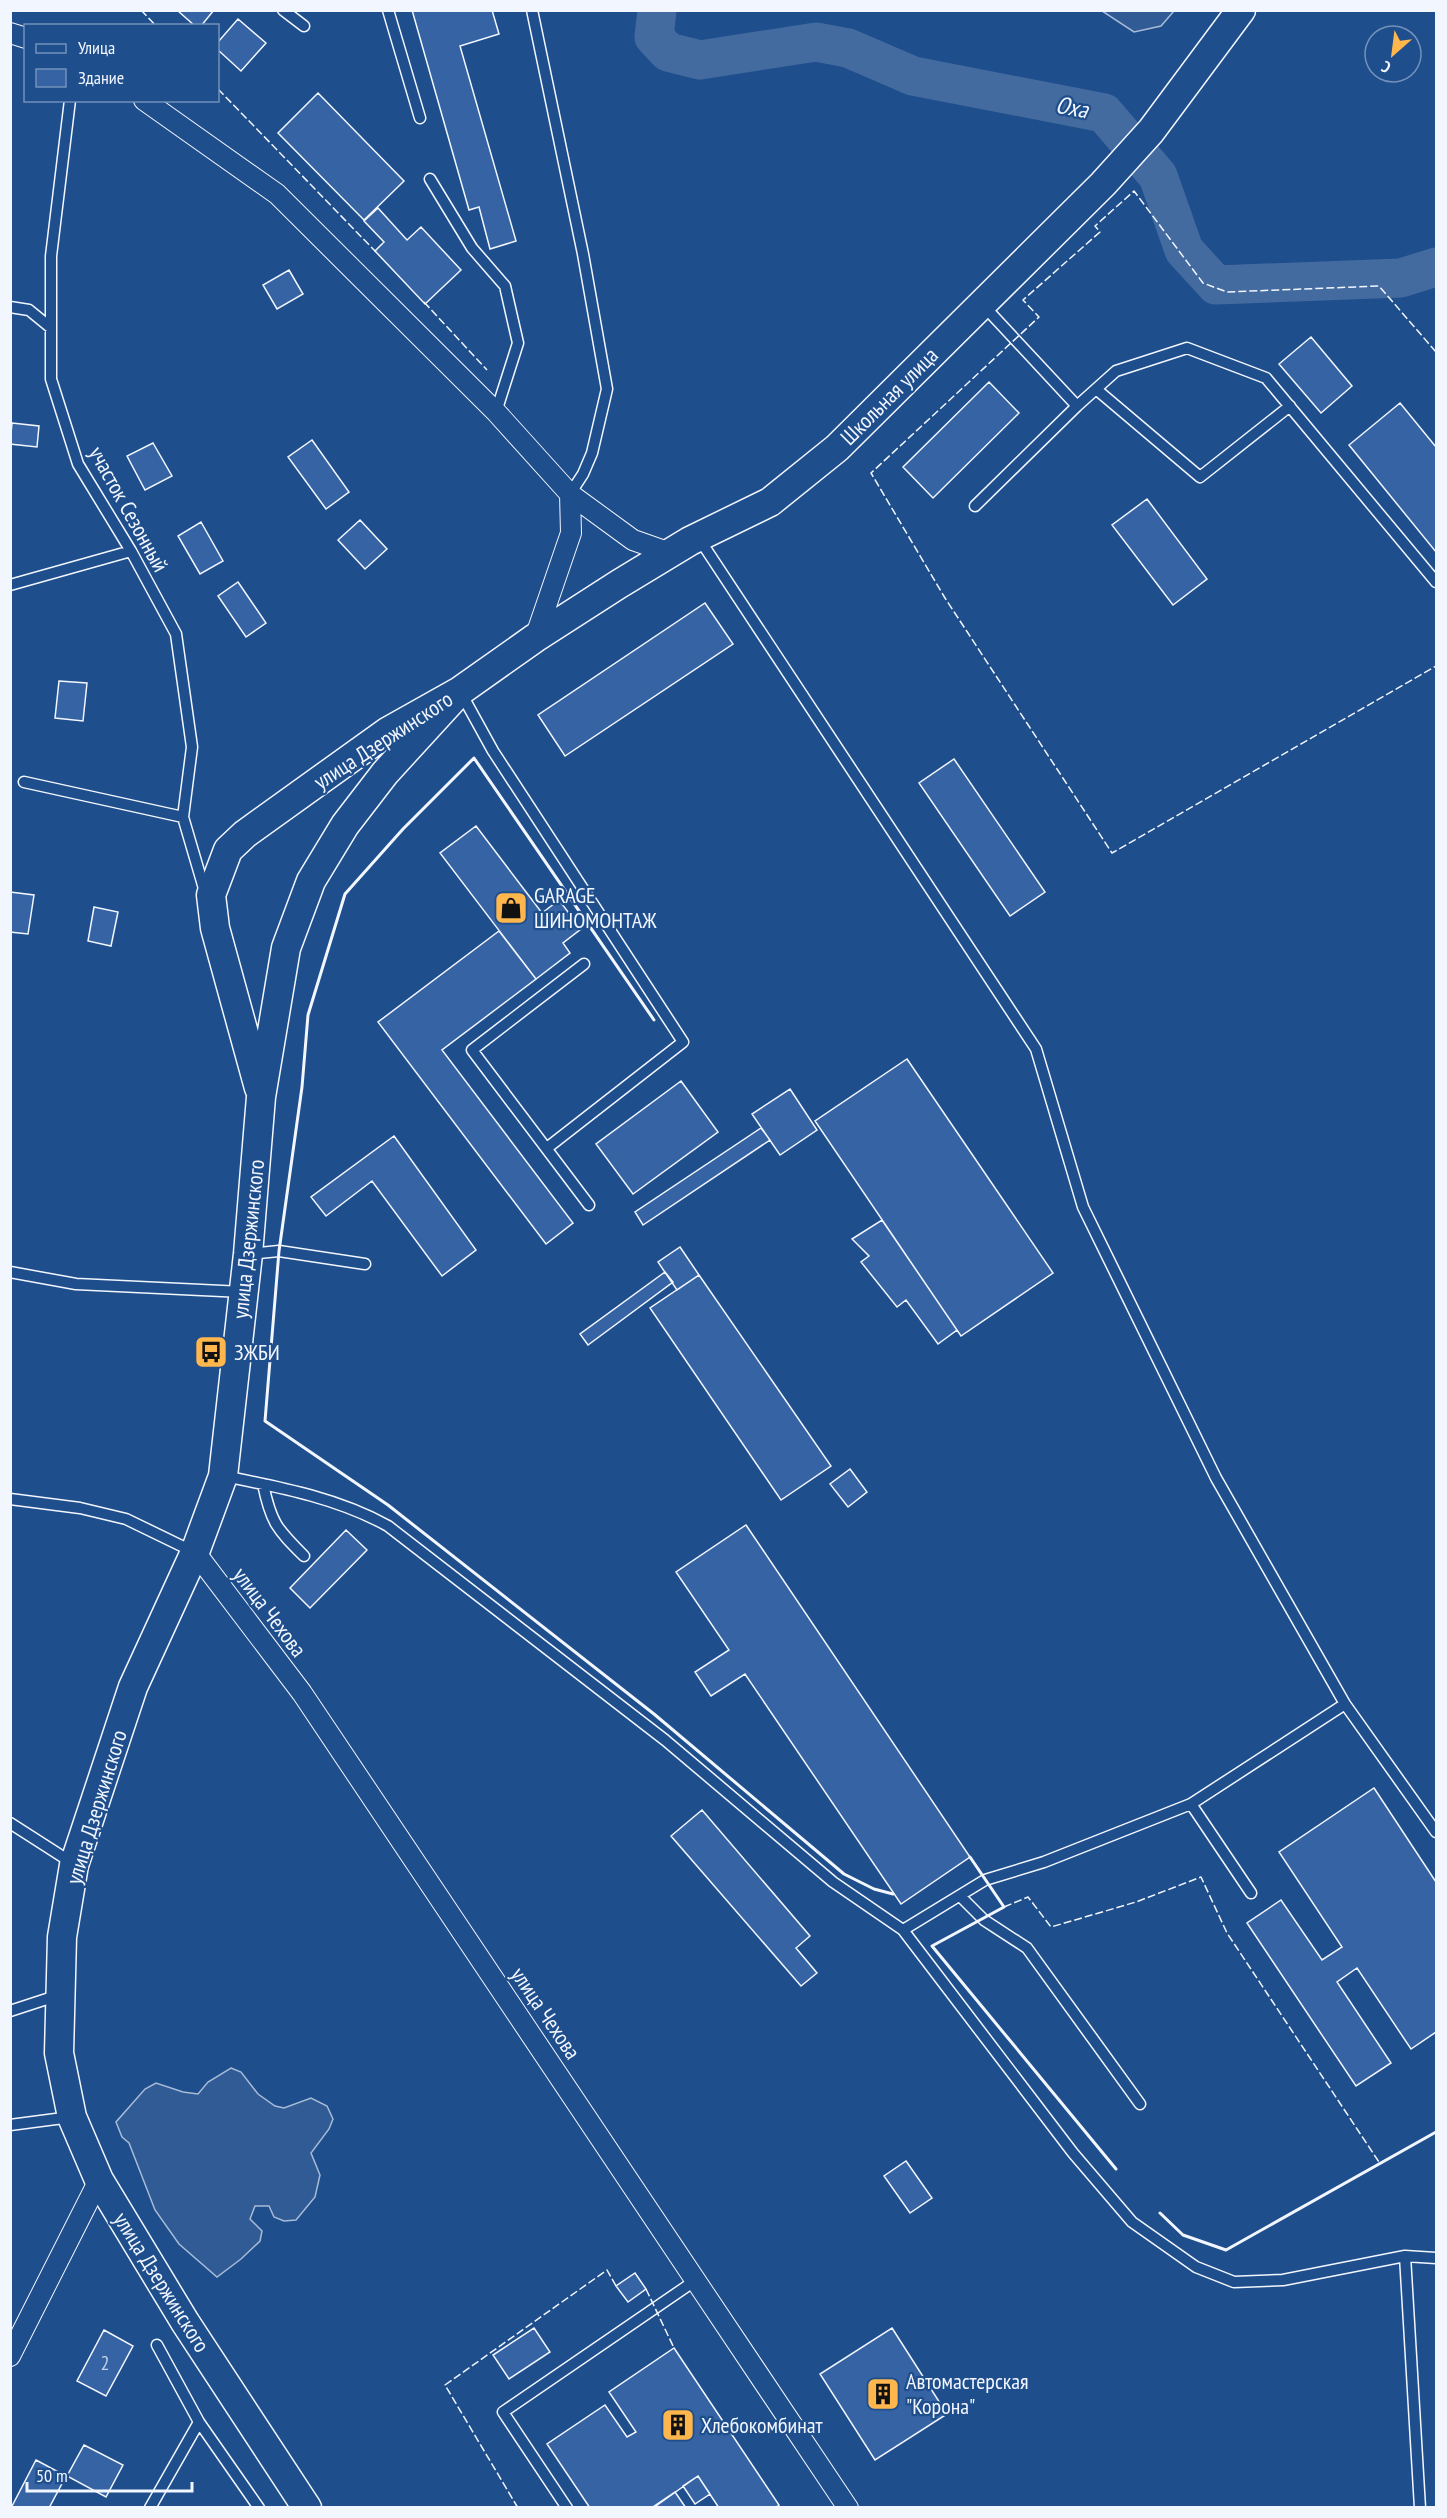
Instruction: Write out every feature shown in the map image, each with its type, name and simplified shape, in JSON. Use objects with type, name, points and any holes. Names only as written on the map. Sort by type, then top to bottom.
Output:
[{"type":"street","name":"Школьная улица","points":[[460,691],[536,638],[670,553],[770,502],[837,448],[1103,184],[1151,131],[1241,10]]},
{"type":"street","points":[[147,102],[277,194],[496,412],[570,494],[633,540],[670,553]]},
{"type":"street","points":[[536,638],[571,533],[570,494]]},
{"type":"street","name":"улица Дзержинского","points":[[261,1097],[215,928],[211,895],[228,850],[245,834],[387,732],[460,691]]},
{"type":"street","name":"улица Дзержинского","points":[[307,2508],[185,2322],[99,2180],[72,2117],[59,2053],[62,1937],[74,1864],[134,1687],[195,1552],[223,1476],[248,1254],[261,1097],[286,948],[311,881],[345,825],[385,773],[460,691]]},
{"type":"street","name":"улица Чехова","points":[[195,1552],[302,1693],[848,2508]]},
{"type":"street","points":[[11,2353],[99,2180]]},
{"type":"lane","points":[[283,10],[304,26]]},
{"type":"lane","points":[[388,10],[420,118]]},
{"type":"lane","points":[[532,10],[583,254],[607,389],[592,453],[583,474],[570,494]]},
{"type":"lane","name":"участок Сезонный","points":[[70,102],[51,256],[51,379],[78,464],[131,551],[176,634],[192,747],[183,816],[215,928]]},
{"type":"lane","points":[[430,179],[472,248],[506,286],[518,343],[496,412]]},
{"type":"lane","points":[[982,304],[1077,406]]},
{"type":"lane","points":[[10,307],[29,310],[51,328]]},
{"type":"lane","points":[[975,506],[1116,371],[1187,348],[1266,378],[1437,582]]},
{"type":"lane","points":[[1096,389],[1200,477],[1290,406]]},
{"type":"lane","points":[[698,537],[1036,1049],[1083,1207],[1216,1478],[1345,1704],[1437,1832]]},
{"type":"lane","points":[[10,585],[131,551]]},
{"type":"lane","points":[[460,691],[493,751],[682,1042],[548,1148]]},
{"type":"lane","points":[[24,782],[183,816]]},
{"type":"lane","points":[[584,964],[472,1050],[590,1205]]},
{"type":"lane","points":[[248,1254],[279,1251],[365,1264]]},
{"type":"lane","points":[[10,1272],[76,1284],[243,1292]]},
{"type":"lane","points":[[223,1476],[292,1490],[367,1514],[388,1526],[665,1740],[833,1882],[903,1930],[1073,2153],[1132,2222],[1196,2267],[1234,2282],[1283,2280],[1405,2256],[1437,2258]]},
{"type":"lane","points":[[263,1484],[271,1517],[282,1534],[304,1556]]},
{"type":"lane","points":[[10,1500],[80,1508],[126,1519],[195,1552]]},
{"type":"lane","points":[[903,1930],[985,1880],[1044,1862],[1191,1804],[1345,1704]]},
{"type":"lane","points":[[1191,1804],[1251,1893]]},
{"type":"lane","points":[[10,1823],[74,1864]]},
{"type":"lane","points":[[960,1896],[984,1920],[1027,1948],[1140,2104]]},
{"type":"lane","points":[[10,2010],[61,1995]]},
{"type":"lane","points":[[10,2126],[72,2117]]},
{"type":"lane","points":[[1405,2256],[1420,2508]]},
{"type":"lane","points":[[567,2508],[503,2412],[696,2280]]},
{"type":"lane","points":[[157,2345],[199,2422],[259,2508]]},
{"type":"lane","points":[[150,2508],[199,2422]]},
{"type":"shaded area","points":[[1102,11],[1174,11],[1161,26],[1134,32]]},
{"type":"shaded area","points":[[231,2068],[241,2072],[258,2094],[275,2106],[284,2108],[311,2098],[327,2106],[333,2119],[329,2129],[311,2153],[320,2175],[315,2197],[296,2220],[284,2221],[274,2217],[269,2206],[255,2206],[250,2219],[262,2231],[260,2241],[217,2277],[179,2244],[155,2210],[129,2143],[122,2137],[116,2122],[145,2089],[156,2083],[183,2092],[198,2094],[208,2082]]},
{"type":"building","points":[[177,10],[214,10],[203,24],[193,24]]},
{"type":"building","points":[[412,10],[492,10],[499,34],[460,46],[516,241],[490,249],[479,207],[469,210]]},
{"type":"building","points":[[238,19],[266,43],[241,71],[219,51],[219,41]]},
{"type":"building","points":[[318,93],[404,181],[364,220],[278,133]]},
{"type":"building","points":[[378,208],[407,240],[421,227],[461,270],[425,304],[375,251],[384,242],[364,221]]},
{"type":"building","points":[[289,270],[303,294],[277,309],[263,285]]},
{"type":"building","points":[[1311,337],[1352,386],[1321,413],[1279,364]]},
{"type":"building","points":[[989,382],[1019,413],[933,498],[903,467]]},
{"type":"building","points":[[1400,403],[1436,447],[1436,552],[1349,445]]},
{"type":"building","points":[[12,423],[39,426],[37,447],[10,444]]},
{"type":"building","points":[[312,440],[349,492],[326,509],[288,457]]},
{"type":"building","points":[[153,443],[172,476],[145,490],[127,456]]},
{"type":"building","points":[[1147,499],[1207,579],[1173,605],[1112,525]]},
{"type":"building","points":[[360,520],[387,549],[365,569],[338,540]]},
{"type":"building","points":[[201,522],[223,561],[200,574],[178,536]]},
{"type":"building","points":[[238,582],[266,623],[246,637],[218,596]]},
{"type":"building","points":[[705,603],[733,644],[565,756],[538,715]]},
{"type":"building","points":[[59,681],[87,683],[83,721],[55,718]]},
{"type":"building","points":[[954,759],[1045,892],[1010,916],[919,783]]},
{"type":"building","points":[[476,826],[542,913],[559,900],[581,929],[563,943],[570,953],[536,979],[440,853]]},
{"type":"building","points":[[10,892],[34,895],[28,934],[10,932]]},
{"type":"building","points":[[94,907],[118,912],[111,946],[88,941]]},
{"type":"building","points":[[499,931],[536,979],[442,1050],[573,1223],[546,1244],[378,1022]]},
{"type":"building","points":[[907,1059],[1053,1273],[961,1336],[815,1121]]},
{"type":"building","points":[[681,1081],[718,1132],[633,1194],[596,1144]]},
{"type":"building","points":[[790,1089],[817,1130],[780,1155],[752,1114]]},
{"type":"building","points":[[761,1128],[770,1140],[643,1225],[635,1212]]},
{"type":"building","points":[[394,1136],[476,1250],[442,1276],[372,1181],[326,1216],[311,1197]]},
{"type":"building","points":[[882,1220],[957,1330],[938,1344],[906,1300],[897,1307],[861,1262],[869,1256],[852,1239]]},
{"type":"building","points":[[680,1247],[699,1275],[677,1290],[658,1262]]},
{"type":"building","points":[[665,1272],[673,1282],[588,1345],[580,1334]]},
{"type":"building","points":[[699,1275],[831,1466],[781,1500],[650,1308]]},
{"type":"building","points":[[850,1469],[867,1492],[848,1507],[830,1484]]},
{"type":"building","points":[[746,1525],[970,1857],[901,1904],[745,1674],[711,1696],[695,1672],[729,1650],[676,1572]]},
{"type":"building","points":[[346,1530],[367,1550],[310,1608],[290,1588]]},
{"type":"building","points":[[1374,1788],[1436,1882],[1436,2032],[1411,2049],[1357,1968],[1337,1982],[1391,2063],[1356,2086],[1247,1923],[1281,1900],[1322,1960],[1342,1947],[1279,1852]]},
{"type":"building","points":[[702,1810],[810,1936],[796,1948],[817,1973],[801,1986],[671,1836]]},
{"type":"building","points":[[906,2161],[932,2198],[910,2213],[884,2176]]},
{"type":"building","points":[[635,2273],[646,2289],[628,2302],[616,2286]]},
{"type":"building","points":[[534,2328],[550,2352],[509,2379],[493,2355]]},
{"type":"building","name":"Автомастерская \"Корона\"","points":[[892,2328],[947,2414],[875,2460],[820,2374]]},
{"type":"building","points":[[104,2330],[133,2346],[106,2396],[77,2381]]},
{"type":"building","name":"Хлебокомбинат","points":[[674,2348],[779,2505],[775,2508],[719,2508],[698,2476],[653,2508],[590,2508],[547,2444],[605,2405],[627,2437],[636,2432],[609,2392]]},
{"type":"building","points":[[84,2445],[123,2465],[106,2497],[67,2476]]},
{"type":"building","points":[[36,2460],[66,2476],[49,2508],[11,2508]]},
{"type":"building","points":[[698,2476],[710,2494],[695,2504],[683,2486]]},
{"type":"building","points":[[675,2492],[686,2508],[653,2508],[653,2507]]},
{"type":"waterway","name":"Оха","points":[[657,10],[654,37],[668,52],[700,60],[816,42],[848,48],[913,76],[1104,113],[1158,176],[1184,250],[1216,285],[1401,278],[1436,267]]},
{"type":"fence","points":[[141,10],[154,24]]},
{"type":"fence","points":[[219,90],[376,252]]},
{"type":"fence","points":[[1436,352],[1379,286],[1227,292],[1203,283],[1134,191],[1095,226],[1100,232],[1023,300],[1039,317],[871,473],[945,598],[1112,853],[1436,666]]},
{"type":"fence","points":[[424,302],[487,370]]},
{"type":"fence","points":[[1004,1907],[1028,1897],[1051,1927],[1136,1902],[1201,1877],[1227,1933],[1379,2162]]},
{"type":"fence","points":[[518,2508],[445,2385],[607,2270],[616,2286]]},
{"type":"fence","points":[[646,2289],[674,2348]]},
{"type":"wall","points":[[654,1020],[474,758],[403,829],[345,894],[308,1015],[302,1087],[279,1251],[265,1421],[388,1505],[654,1714],[844,1874],[874,1889],[893,1894]]},
{"type":"wall","points":[[970,1857],[1004,1907],[932,1946],[1116,2169]]},
{"type":"wall","points":[[1160,2213],[1183,2235],[1226,2250],[1436,2132]]},
{"type":"place","name":"GARAGE ШИНОМОНТАЖ","points":[[511,908]]},
{"type":"place","name":"ЗЖБИ","points":[[211,1352]]},
{"type":"place","name":"Автомастерская \"Корона\"","points":[[883,2394]]},
{"type":"place","name":"Хлебокомбинат","points":[[678,2425]]}]
